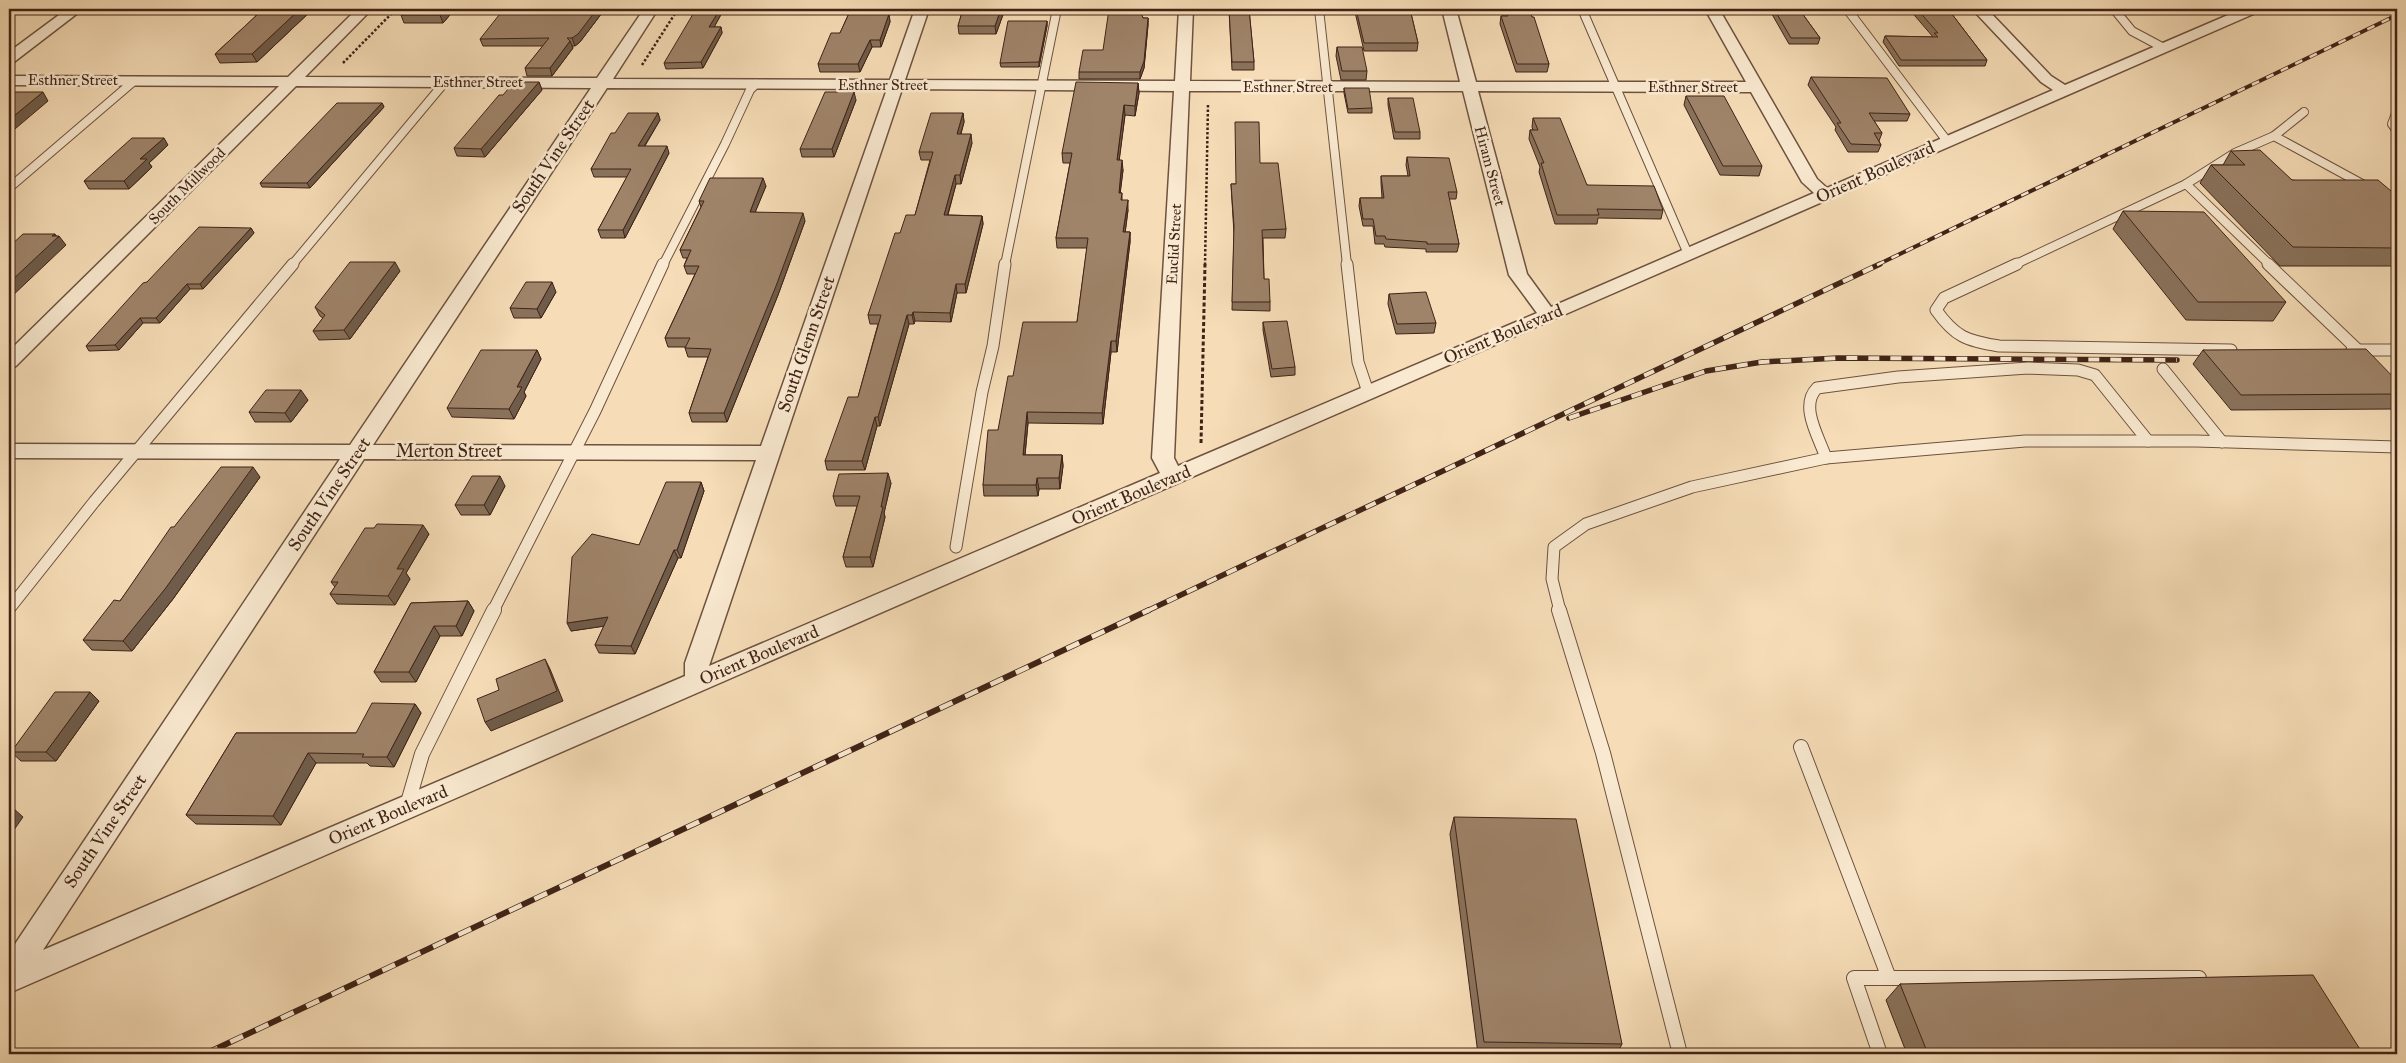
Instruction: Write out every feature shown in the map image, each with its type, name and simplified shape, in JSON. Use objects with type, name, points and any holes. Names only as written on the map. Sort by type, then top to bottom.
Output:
[{"type":"street","points":[[9,59],[76,9]]},
{"type":"street","name":"South Millwood","points":[[9,362],[365,9]]},
{"type":"street","name":"South Vine Street","points":[[9,979],[39,930],[651,9]]},
{"type":"street","name":"South Glenn Street","points":[[698,681],[697,663],[922,9]]},
{"type":"street","name":"Euclid Street","points":[[1173,477],[1163,458],[1186,9]]},
{"type":"street","name":"Hiram Street","points":[[1449,9],[1518,275],[1548,315]]},
{"type":"street","points":[[1712,9],[1810,182],[1825,194]]},
{"type":"street","points":[[1979,9],[2046,79],[2063,90]]},
{"type":"street","name":"Orient Boulevard","points":[[9,979],[1548,315],[2250,9]]},
{"type":"street","name":"Esthner Street","points":[[9,80],[1042,86],[1756,87]]},
{"type":"street","name":"Merton Street","points":[[9,451],[769,453]]},
{"type":"lane","points":[[956,547],[982,392],[994,346],[1002,279],[1057,9]]},
{"type":"lane","points":[[1318,9],[1358,362],[1368,392]]},
{"type":"lane","points":[[1582,9],[1688,254]]},
{"type":"lane","points":[[1847,9],[1947,141]]},
{"type":"lane","points":[[2114,9],[2132,31],[2162,48]]},
{"type":"lane","points":[[9,188],[134,81]]},
{"type":"lane","points":[[9,609],[137,451],[445,82]]},
{"type":"lane","points":[[408,806],[422,754],[435,727],[595,411],[651,287],[725,144],[750,90],[756,84]]},
{"type":"lane","points":[[2397,111],[2392,124],[2397,131]]},
{"type":"lane","points":[[2246,350],[1999,346],[1968,341],[1950,332],[1936,310],[1944,298],[2186,184],[2235,153],[2274,136],[2304,112]]},
{"type":"lane","points":[[2274,136],[2397,203]]},
{"type":"lane","points":[[2186,184],[2372,363]]},
{"type":"lane","points":[[2340,350],[2397,350]]},
{"type":"lane","points":[[1826,458],[1808,406],[1810,395],[1817,388],[1898,377],[2028,368],[2078,370],[2095,375],[2148,441]]},
{"type":"lane","points":[[2163,369],[2222,442]]},
{"type":"lane","points":[[1680,1054],[1604,753],[1563,625],[1552,579],[1554,547],[1586,524],[1692,487],[1826,458],[2025,441],[2222,442],[2397,447]]},
{"type":"lane","points":[[1801,747],[1889,978]]},
{"type":"lane","points":[[1880,1054],[1854,978],[2213,978]]},
{"type":"path","points":[[642,65],[678,9]]},
{"type":"path","points":[[1201,448],[1208,98]]},
{"type":"building","points":[[260,9],[300,9],[252,54],[215,54],[259,13],[255,13]]},
{"type":"building","points":[[407,9],[445,9],[440,15],[401,15]]},
{"type":"building","points":[[597,9],[578,34],[572,38],[567,38],[570,41],[550,68],[525,68],[549,38],[480,39],[503,10]]},
{"type":"building","points":[[696,9],[720,9],[709,27],[721,27],[701,62],[664,63]]},
{"type":"building","points":[[851,9],[887,9],[885,14],[889,14],[880,40],[870,40],[858,64],[818,64],[831,33],[840,33]]},
{"type":"building","points":[[963,9],[1001,9],[995,26],[958,26]]},
{"type":"building","points":[[1109,9],[1143,9],[1143,18],[1148,18],[1144,61],[1140,72],[1079,72],[1083,50],[1103,50]]},
{"type":"building","points":[[1229,9],[1249,9],[1254,62],[1232,62]]},
{"type":"building","points":[[1356,9],[1410,9],[1418,43],[1364,43]]},
{"type":"building","points":[[1505,9],[1529,9],[1532,17],[1534,17],[1549,64],[1517,64],[1501,16],[1508,16]]},
{"type":"building","points":[[1774,9],[1799,9],[1820,38],[1791,38]]},
{"type":"building","points":[[1917,9],[1948,9],[1987,60],[1901,60],[1885,36],[1938,37],[1934,33],[1938,33]]},
{"type":"building","points":[[1008,21],[1047,21],[1039,62],[1000,63]]},
{"type":"building","points":[[1337,47],[1362,47],[1367,71],[1342,71]]},
{"type":"building","points":[[1811,77],[1887,78],[1910,114],[1869,113],[1882,133],[1874,133],[1881,145],[1851,144],[1837,123],[1841,123]]},
{"type":"building","points":[[514,82],[539,82],[481,149],[454,148],[499,95],[503,95]]},
{"type":"building","points":[[1076,82],[1138,83],[1135,106],[1124,105],[1117,160],[1122,160],[1119,193],[1122,193],[1121,200],[1128,200],[1123,232],[1130,232],[1116,341],[1111,341],[1102,413],[1027,412],[1023,455],[1062,455],[1059,478],[1037,478],[1036,485],[983,485],[988,430],[998,430],[1008,376],[1013,376],[1023,322],[1077,322],[1088,238],[1056,238],[1072,153],[1062,153]]},
{"type":"building","points":[[1344,88],[1369,88],[1372,108],[1348,109]]},
{"type":"building","points":[[9,92],[43,92],[9,120]]},
{"type":"building","points":[[825,92],[854,92],[832,149],[800,149]]},
{"type":"building","points":[[1686,96],[1724,96],[1762,166],[1723,166]]},
{"type":"building","points":[[1388,98],[1413,98],[1420,132],[1395,132]]},
{"type":"building","points":[[337,103],[382,103],[307,183],[260,183]]},
{"type":"building","points":[[628,113],[658,113],[638,146],[667,146],[623,230],[598,230],[631,169],[591,169],[611,133],[615,133]]},
{"type":"building","points":[[931,113],[963,113],[957,134],[971,134],[960,175],[955,175],[944,215],[982,216],[965,284],[956,284],[950,313],[913,312],[912,315],[907,315],[878,417],[875,417],[862,461],[825,461],[848,397],[858,397],[881,315],[868,315],[895,233],[900,233],[906,215],[915,215],[933,152],[919,152]]},
{"type":"building","points":[[1533,118],[1560,118],[1587,185],[1654,186],[1663,210],[1597,209],[1599,215],[1557,215],[1541,163],[1544,163],[1530,130],[1538,130]]},
{"type":"building","points":[[1235,122],[1259,122],[1260,163],[1278,163],[1286,229],[1262,230],[1264,279],[1269,279],[1270,302],[1232,302],[1234,226],[1231,184],[1236,184]]},
{"type":"building","points":[[132,138],[164,138],[140,159],[147,159],[124,181],[84,181]]},
{"type":"building","points":[[2260,150],[2292,180],[2378,180],[2397,196],[2397,248],[2293,247],[2211,165],[2245,165],[2231,151]]},
{"type":"building","points":[[1407,157],[1449,158],[1457,192],[1448,192],[1459,244],[1427,244],[1427,242],[1386,239],[1385,236],[1376,236],[1373,219],[1363,219],[1360,198],[1384,198],[1381,176],[1410,176]]},
{"type":"building","points":[[710,178],[763,178],[750,212],[803,213],[776,286],[724,413],[689,413],[711,349],[685,348],[690,338],[665,338],[699,266],[684,266],[691,250],[680,250],[704,201],[699,201]]},
{"type":"building","points":[[2123,211],[2204,212],[2286,302],[2198,302]]},
{"type":"building","points":[[199,227],[251,228],[200,284],[187,284],[156,318],[140,318],[115,345],[86,346],[143,283],[147,282]]},
{"type":"building","points":[[23,234],[55,234],[52,236],[59,236],[9,283],[9,247]]},
{"type":"building","points":[[350,262],[395,262],[344,330],[313,331],[325,315],[315,307]]},
{"type":"building","points":[[526,282],[552,282],[537,309],[510,308]]},
{"type":"building","points":[[1426,292],[1436,323],[1397,324],[1389,294]]},
{"type":"building","points":[[1287,321],[1295,367],[1272,369],[1263,322]]},
{"type":"building","points":[[2366,349],[2397,381],[2397,394],[2241,395],[2203,350]]},
{"type":"building","points":[[481,350],[537,350],[517,387],[522,387],[509,409],[447,408]]},
{"type":"building","points":[[266,390],[301,390],[285,413],[249,412]]},
{"type":"building","points":[[221,467],[253,467],[165,589],[123,641],[83,640],[114,600],[120,601],[171,527],[174,527]]},
{"type":"building","points":[[888,473],[881,507],[883,507],[870,557],[843,557],[860,496],[833,496],[839,474]]},
{"type":"building","points":[[472,476],[500,476],[484,505],[455,505]]},
{"type":"building","points":[[666,482],[701,482],[677,550],[674,550],[631,646],[595,645],[608,617],[567,623],[572,557],[592,534],[639,545]]},
{"type":"building","points":[[377,524],[423,525],[397,569],[404,569],[388,596],[330,594],[338,582],[331,582],[365,528],[374,528]]},
{"type":"building","points":[[468,601],[456,626],[434,626],[409,672],[374,672],[411,603]]},
{"type":"building","points":[[545,659],[557,691],[485,722],[477,699],[499,690],[496,679]]},
{"type":"building","points":[[55,692],[90,692],[46,752],[11,752]]},
{"type":"building","points":[[372,703],[415,704],[387,757],[362,757],[364,754],[308,753],[273,816],[186,815],[236,733],[356,733]]},
{"type":"building","points":[[1454,817],[1576,819],[1622,1044],[1484,1042]]},
{"type":"building","points":[[2313,975],[2363,1054],[1928,1054],[1900,984]]},
{"type":"railway","points":[[1877,265],[2397,15]]},
{"type":"railway","points":[[1147,611],[1880,264]]},
{"type":"railway","points":[[1569,418],[1706,371],[1762,362],[1838,358],[2177,360]]},
{"type":"railway","points":[[205,1054],[1149,610]]}]
